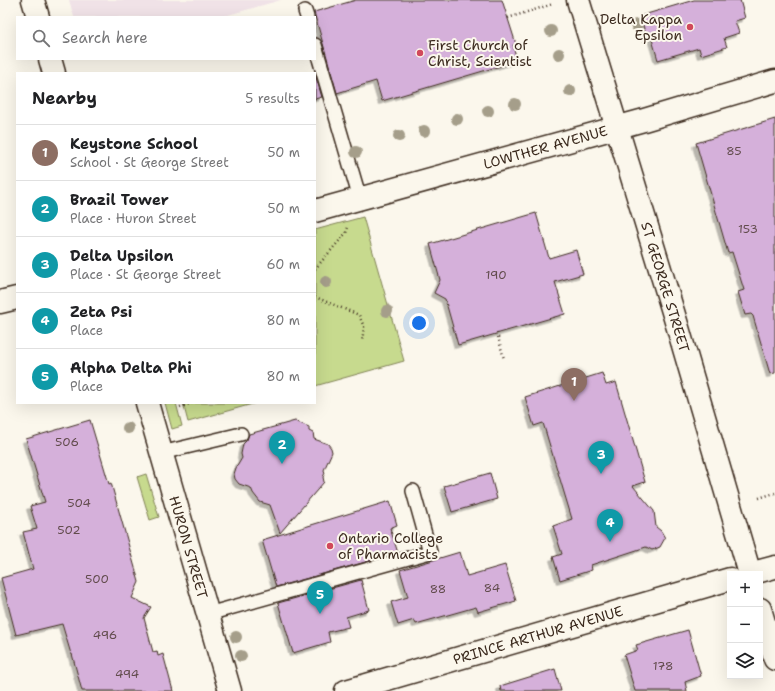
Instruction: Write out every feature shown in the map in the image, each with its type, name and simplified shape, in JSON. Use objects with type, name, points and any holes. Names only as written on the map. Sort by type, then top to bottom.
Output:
[{"type":"street","points":[[33,0],[38,16]]},
{"type":"street","name":"ST GEORGE STREET","points":[[578,0],[682,342],[749,571]]},
{"type":"street","points":[[50,60],[54,72]]},
{"type":"street","name":"LOWTHER AVENUE","points":[[316,211],[644,120],[775,81]]},
{"type":"street","points":[[0,302],[16,298]]},
{"type":"street","name":"HURON STREET","points":[[147,404],[230,691]]},
{"type":"street","points":[[761,571],[775,567]]},
{"type":"street","name":"PRINCE ARTHUR AVENUE","points":[[346,691],[727,580]]},
{"type":"street","points":[[763,619],[775,659]]},
{"type":"lane","points":[[316,47],[360,199]]},
{"type":"lane","points":[[161,453],[241,434]]},
{"type":"lane","points":[[208,614],[430,552],[413,491]]},
{"type":"path","points":[[508,18],[554,4]]},
{"type":"path","points":[[316,268],[346,233],[348,222]]},
{"type":"path","points":[[316,297],[359,315],[364,327],[362,341]]},
{"type":"path","points":[[497,333],[504,359]]},
{"type":"path","points":[[180,407],[189,404]]},
{"type":"path","points":[[759,498],[775,493]]},
{"type":"shaded area","points":[[69,0],[281,0],[225,16],[74,16]]},
{"type":"green space","points":[[363,217],[404,361],[316,386],[316,230]]},
{"type":"green space","points":[[165,404],[176,404],[182,426],[172,429]]},
{"type":"green space","points":[[183,404],[252,404],[188,422]]},
{"type":"green space","points":[[146,474],[159,517],[150,520],[137,477]]},
{"type":"building","name":"First Church of Christ, Scientist","points":[[356,0],[502,0],[516,44],[513,45],[517,61],[382,101],[376,81],[337,93],[314,12]]},
{"type":"building","name":"Delta Kappa Epsilon","points":[[694,0],[740,0],[745,18],[735,21],[739,33],[724,38],[727,47],[701,55],[699,48],[658,60],[651,36],[647,38],[640,16]]},
{"type":"building","points":[[316,77],[322,97],[316,99]]},
{"type":"building","points":[[775,119],[775,373],[770,374],[753,316],[751,314],[745,315],[738,292],[744,290],[732,252],[728,253],[696,143]]},
{"type":"building","points":[[536,213],[549,258],[576,250],[583,274],[555,282],[565,314],[458,345],[445,299],[434,293],[440,280],[430,244]]},
{"type":"building","points":[[602,373],[606,385],[616,382],[645,482],[633,486],[654,511],[656,527],[661,531],[665,538],[660,547],[652,550],[646,547],[591,565],[592,570],[560,580],[553,557],[562,554],[553,526],[572,519],[543,423],[534,426],[525,397]]},
{"type":"building","points":[[90,420],[109,484],[111,483],[139,582],[132,598],[151,607],[144,618],[153,652],[157,651],[158,656],[163,654],[173,691],[82,691],[62,624],[16,635],[1,578],[33,569],[23,532],[37,529],[30,506],[45,502],[26,439]]},
{"type":"building","points":[[295,421],[309,427],[309,431],[313,433],[314,439],[328,444],[332,452],[324,470],[324,482],[280,533],[270,505],[260,502],[251,488],[239,484],[235,479],[234,474],[242,458],[241,454],[243,444],[247,440],[249,434]]},
{"type":"building","points":[[490,473],[497,499],[452,512],[444,486]]},
{"type":"building","name":"Ontario College of Pharmacists","points":[[390,501],[397,525],[390,528],[398,553],[276,587],[262,540]]},
{"type":"building","points":[[460,552],[467,576],[505,565],[516,601],[478,612],[476,607],[416,624],[414,620],[398,625],[391,602],[408,597],[400,570]]},
{"type":"building","points":[[361,580],[369,610],[346,617],[349,627],[328,632],[330,642],[293,653],[278,603]]},
{"type":"building","points":[[688,630],[701,676],[685,682],[687,691],[635,691],[624,655],[638,650],[636,645]]},
{"type":"building","points":[[555,669],[561,691],[501,691],[500,686]]},
{"type":"place","name":"Delta Kappa Epsilon","points":[[690,27]]},
{"type":"place","name":"First Church of Christ, Scientist","points":[[420,53]]},
{"type":"place","name":"Keystone School","points":[[574,401]]},
{"type":"place","name":"Brazil Tower","points":[[282,464]]},
{"type":"place","name":"Delta Upsilon","points":[[601,474]]},
{"type":"place","name":"Zeta Psi","points":[[610,542]]},
{"type":"place","name":"Ontario College of Pharmacists","points":[[330,546]]},
{"type":"place","name":"Alpha Delta Phi","points":[[320,614]]}]
